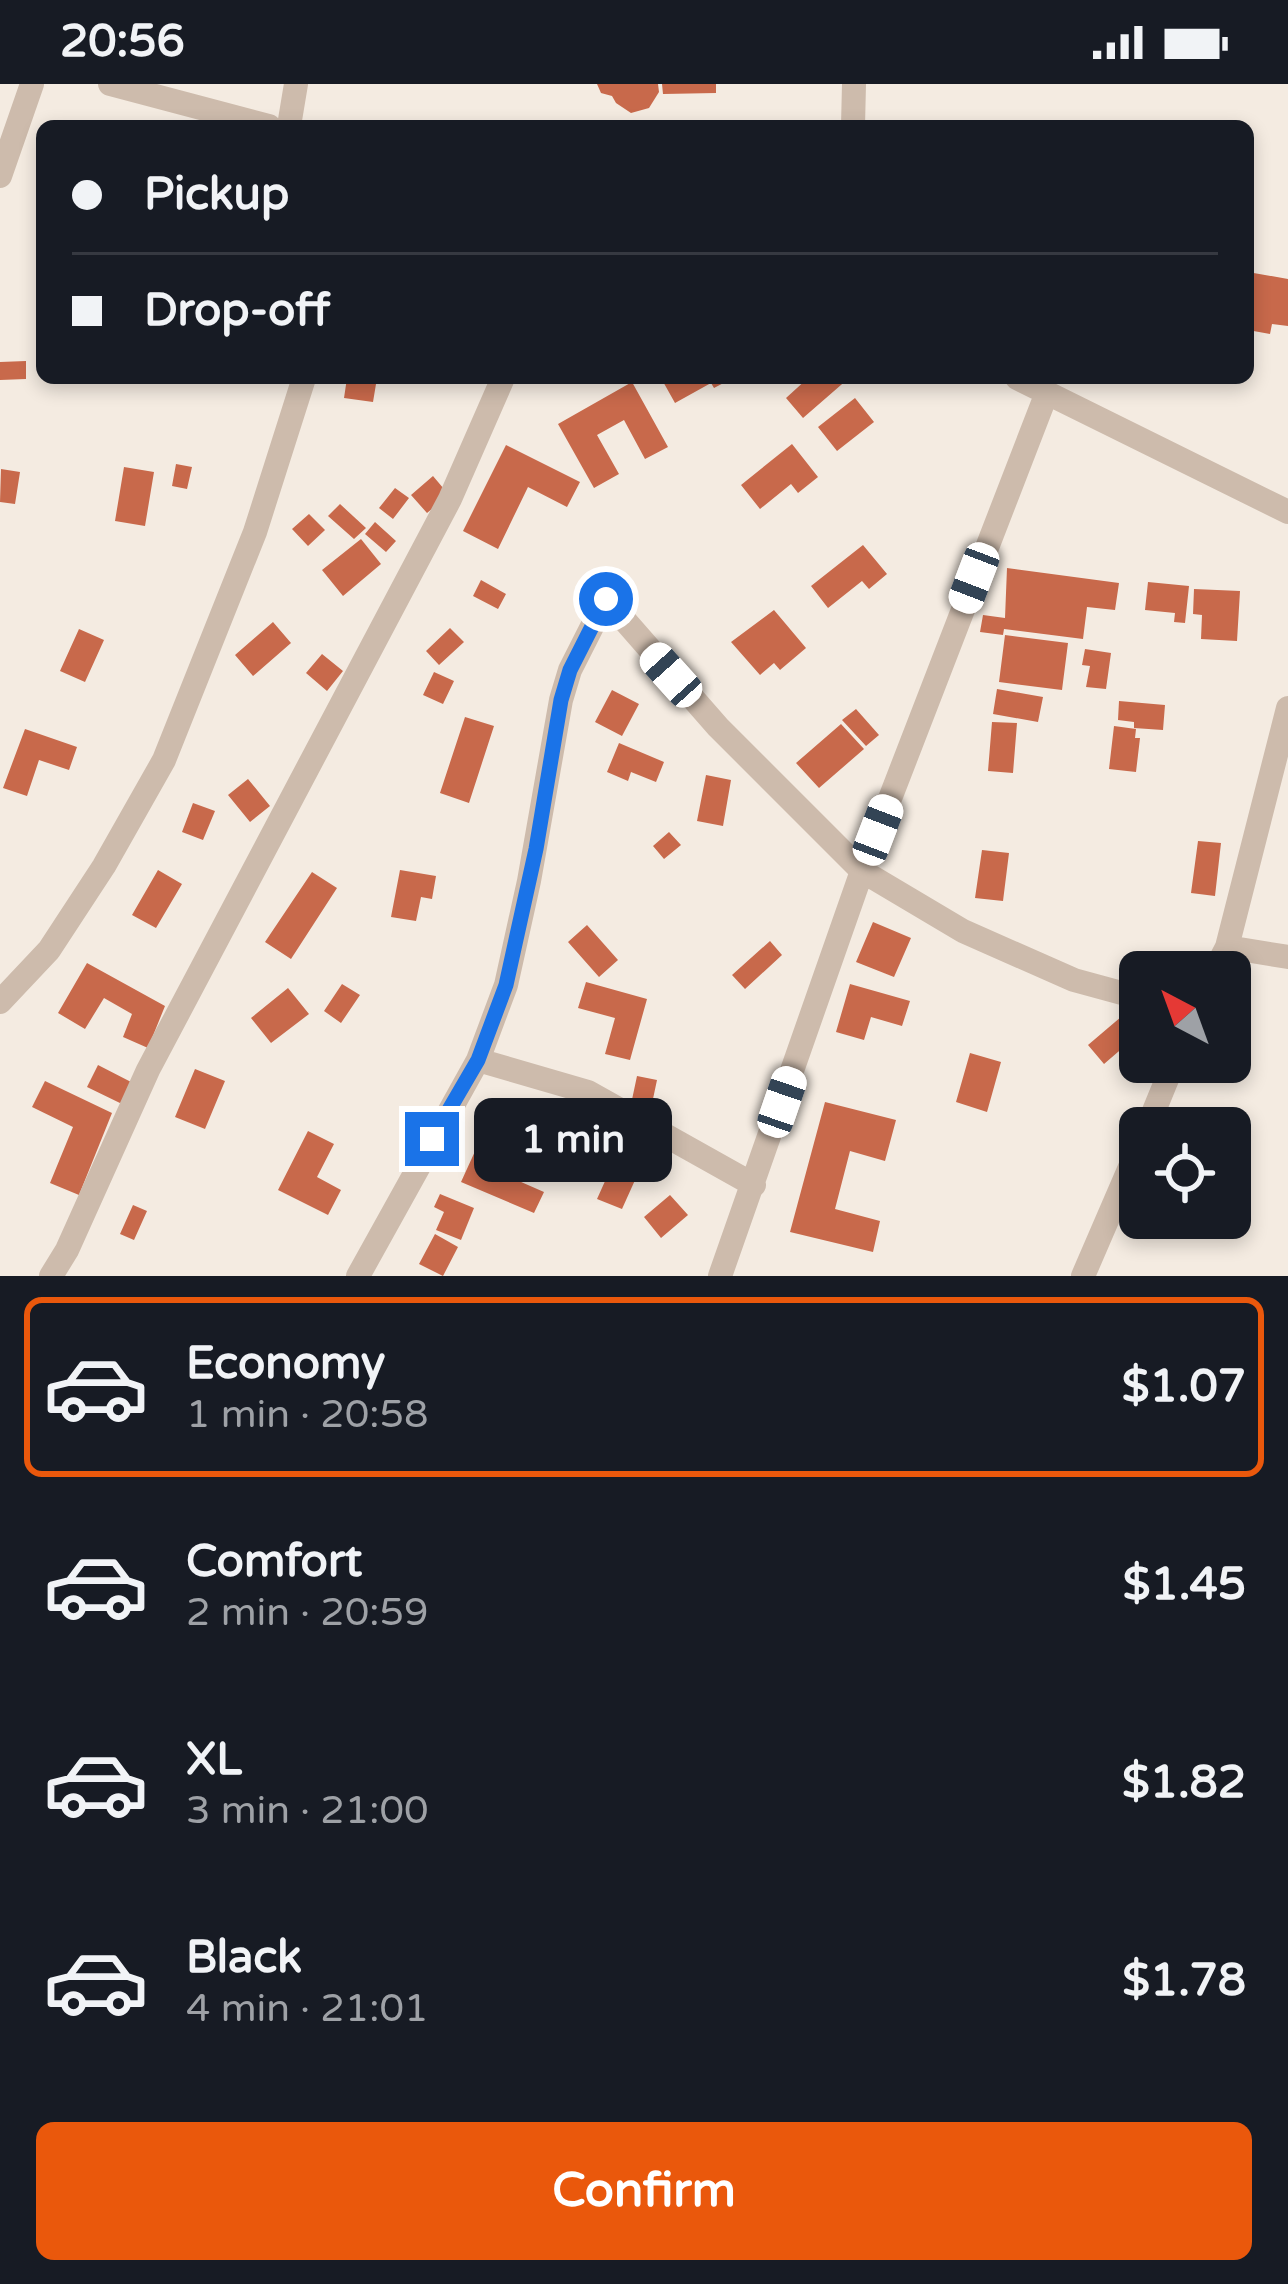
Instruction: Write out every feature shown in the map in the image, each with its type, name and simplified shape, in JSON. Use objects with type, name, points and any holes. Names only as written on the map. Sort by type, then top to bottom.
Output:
[{"type":"street","points":[[0,176],[32,84]]},
{"type":"street","points":[[110,84],[246,120]]},
{"type":"street","points":[[290,120],[296,84]]},
{"type":"street","points":[[853,120],[854,84]]},
{"type":"street","points":[[0,1002],[49,950],[164,760],[255,532],[302,384]]},
{"type":"street","points":[[51,1276],[148,1070],[450,500],[500,384]]},
{"type":"street","points":[[1028,384],[1288,512]]},
{"type":"street","points":[[720,1276],[862,872],[1046,394]]},
{"type":"street","points":[[358,1276],[478,1060],[506,985],[561,700],[570,670],[606,599],[718,727],[862,872],[963,931],[1074,980],[1119,992]]},
{"type":"street","points":[[1225,951],[1288,708]]},
{"type":"street","points":[[1227,947],[1288,957]]},
{"type":"street","points":[[478,1060],[588,1092],[754,1185]]},
{"type":"street","points":[[1083,1276],[1119,1193]]},
{"type":"building","points":[[597,84],[658,84],[659,92],[649,108],[631,113],[612,96],[601,93]]},
{"type":"building","points":[[662,84],[716,84],[716,93],[663,94]]},
{"type":"building","points":[[1254,273],[1288,279],[1288,326],[1272,324],[1270,334],[1254,331]]},
{"type":"building","points":[[26,361],[26,379],[0,380],[0,362]]},
{"type":"building","points":[[346,384],[376,384],[373,402],[344,398]]},
{"type":"building","points":[[633,384],[668,447],[645,459],[624,420],[597,435],[619,474],[594,488],[558,424]]},
{"type":"building","points":[[664,384],[709,384],[675,403]]},
{"type":"building","points":[[801,384],[842,384],[803,418],[786,398]]},
{"type":"building","points":[[855,398],[874,422],[837,451],[818,427]]},
{"type":"building","points":[[792,444],[818,477],[798,493],[791,484],[760,509],[741,485]]},
{"type":"building","points":[[506,445],[580,482],[567,507],[528,487],[498,549],[463,531]]},
{"type":"building","points":[[176,464],[192,467],[187,489],[172,486]]},
{"type":"building","points":[[124,467],[154,472],[145,526],[115,521]]},
{"type":"building","points":[[1,469],[20,472],[15,504],[0,502]]},
{"type":"building","points":[[433,476],[449,495],[427,513],[411,495]]},
{"type":"building","points":[[395,488],[409,498],[393,519],[379,508]]},
{"type":"building","points":[[340,504],[366,528],[354,539],[328,516]]},
{"type":"building","points":[[309,514],[325,530],[308,546],[292,529]]},
{"type":"building","points":[[375,522],[396,541],[386,552],[365,534]]},
{"type":"building","points":[[361,539],[381,564],[343,596],[322,570]]},
{"type":"building","points":[[863,545],[887,574],[869,589],[862,581],[828,608],[811,586]]},
{"type":"building","points":[[1007,568],[1119,583],[1115,610],[1087,607],[1083,639],[1004,629],[1003,635],[980,632],[983,615],[1005,618]]},
{"type":"building","points":[[481,580],[506,594],[498,609],[473,596]]},
{"type":"building","points":[[1148,582],[1189,586],[1185,623],[1174,622],[1175,613],[1145,610]]},
{"type":"building","points":[[1194,589],[1240,591],[1237,641],[1201,639],[1202,615],[1193,614]]},
{"type":"building","points":[[774,610],[806,648],[780,670],[774,663],[760,675],[731,642]]},
{"type":"building","points":[[273,622],[291,643],[253,676],[235,655]]},
{"type":"building","points":[[450,628],[464,642],[439,665],[426,651]]},
{"type":"building","points":[[79,629],[104,640],[85,682],[60,671]]},
{"type":"building","points":[[1005,635],[1068,643],[1062,690],[999,682]]},
{"type":"building","points":[[1085,649],[1111,653],[1106,689],[1086,687],[1090,666],[1082,665]]},
{"type":"building","points":[[322,654],[343,671],[327,691],[306,673]]},
{"type":"building","points":[[434,672],[454,681],[443,704],[423,695]]},
{"type":"building","points":[[997,689],[1043,697],[1038,722],[993,714]]},
{"type":"building","points":[[612,690],[639,704],[622,736],[595,722]]},
{"type":"building","points":[[1119,701],[1165,705],[1163,730],[1134,728],[1134,722],[1118,720]]},
{"type":"building","points":[[856,709],[879,735],[866,746],[842,720]]},
{"type":"building","points":[[465,717],[494,726],[469,803],[440,793]]},
{"type":"building","points":[[992,722],[1017,723],[1013,773],[988,771]]},
{"type":"building","points":[[841,724],[864,749],[819,788],[796,763]]},
{"type":"building","points":[[1114,726],[1136,729],[1135,738],[1140,738],[1136,772],[1109,769]]},
{"type":"building","points":[[25,729],[77,747],[69,770],[39,760],[27,796],[3,788]]},
{"type":"building","points":[[619,743],[664,762],[656,782],[631,772],[628,781],[607,772]]},
{"type":"building","points":[[706,775],[731,780],[723,826],[697,821]]},
{"type":"building","points":[[248,779],[270,806],[250,822],[228,795]]},
{"type":"building","points":[[193,803],[215,811],[203,840],[182,832]]},
{"type":"building","points":[[669,832],[681,845],[664,859],[653,846]]},
{"type":"building","points":[[1198,841],[1221,843],[1215,896],[1191,893]]},
{"type":"building","points":[[982,850],[1009,853],[1003,901],[975,898]]},
{"type":"building","points":[[158,870],[182,884],[156,928],[132,915]]},
{"type":"building","points":[[400,870],[436,876],[432,899],[421,897],[416,921],[391,917]]},
{"type":"building","points":[[312,872],[337,888],[291,959],[265,942]]},
{"type":"building","points":[[873,922],[911,938],[894,977],[856,962]]},
{"type":"building","points":[[587,925],[618,960],[599,977],[568,942]]},
{"type":"building","points":[[770,941],[782,955],[745,989],[732,975]]},
{"type":"building","points":[[87,963],[165,1006],[148,1048],[123,1037],[132,1014],[104,998],[85,1029],[58,1013]]},
{"type":"building","points":[[586,982],[647,999],[630,1060],[605,1054],[615,1018],[578,1008]]},
{"type":"building","points":[[342,984],[360,995],[341,1023],[324,1011]]},
{"type":"building","points":[[850,984],[910,1001],[902,1026],[871,1017],[864,1040],[836,1032]]},
{"type":"building","points":[[288,988],[309,1014],[271,1043],[251,1018]]},
{"type":"building","points":[[1119,1019],[1119,1051],[1104,1064],[1088,1045]]},
{"type":"building","points":[[970,1053],[1001,1062],[987,1112],[956,1102]]},
{"type":"building","points":[[98,1065],[133,1083],[122,1104],[87,1087]]},
{"type":"building","points":[[195,1069],[225,1081],[205,1129],[175,1117]]},
{"type":"building","points":[[637,1076],[657,1080],[650,1113],[630,1109]]},
{"type":"building","points":[[45,1081],[112,1113],[79,1195],[50,1183],[73,1127],[32,1107]]},
{"type":"building","points":[[825,1102],[896,1120],[885,1161],[850,1151],[835,1209],[880,1221],[873,1252],[790,1232]]},
{"type":"building","points":[[487,1125],[512,1136],[496,1171],[544,1192],[534,1213],[461,1182]]},
{"type":"building","points":[[308,1131],[334,1144],[317,1177],[341,1190],[328,1215],[278,1190]]},
{"type":"building","points":[[615,1159],[640,1169],[622,1209],[597,1199]]},
{"type":"building","points":[[440,1194],[474,1208],[461,1240],[436,1230],[444,1212],[434,1207]]},
{"type":"building","points":[[670,1195],[688,1215],[661,1238],[644,1217]]},
{"type":"building","points":[[133,1205],[147,1211],[134,1240],[120,1234]]},
{"type":"building","points":[[435,1234],[458,1247],[443,1276],[419,1264]]},
{"type":"route","points":[[432,1139],[478,1060],[506,985],[536,849],[561,700],[570,670],[606,599]]}]
